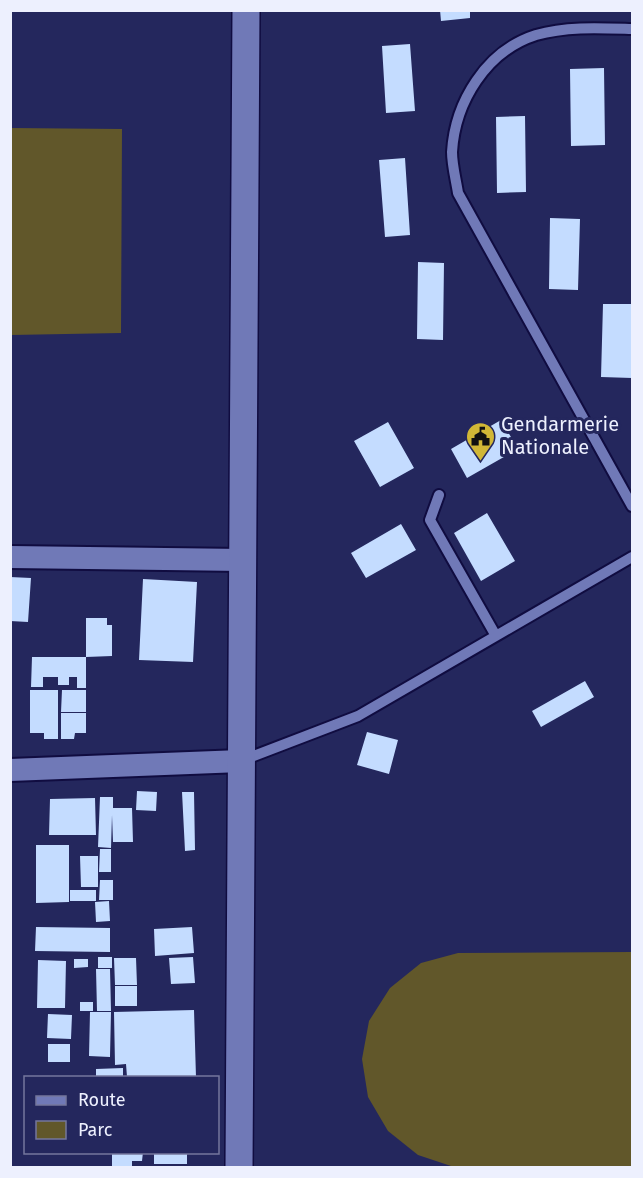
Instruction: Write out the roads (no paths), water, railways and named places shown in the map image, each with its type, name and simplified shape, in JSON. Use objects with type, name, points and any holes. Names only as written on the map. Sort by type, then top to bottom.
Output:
[{"type":"street","points":[[239,1167],[246,10]]},
{"type":"street","points":[[10,557],[243,560]]},
{"type":"street","points":[[10,771],[241,761]]},
{"type":"lane","points":[[633,29],[577,28],[535,36],[499,56],[479,76],[465,99],[455,125],[452,154],[458,193],[633,506]]},
{"type":"lane","points":[[439,495],[430,520],[495,636]]},
{"type":"lane","points":[[241,761],[358,716],[633,557]]},
{"type":"place","name":"Gendarmerie Nationale","points":[[480,462]]}]
